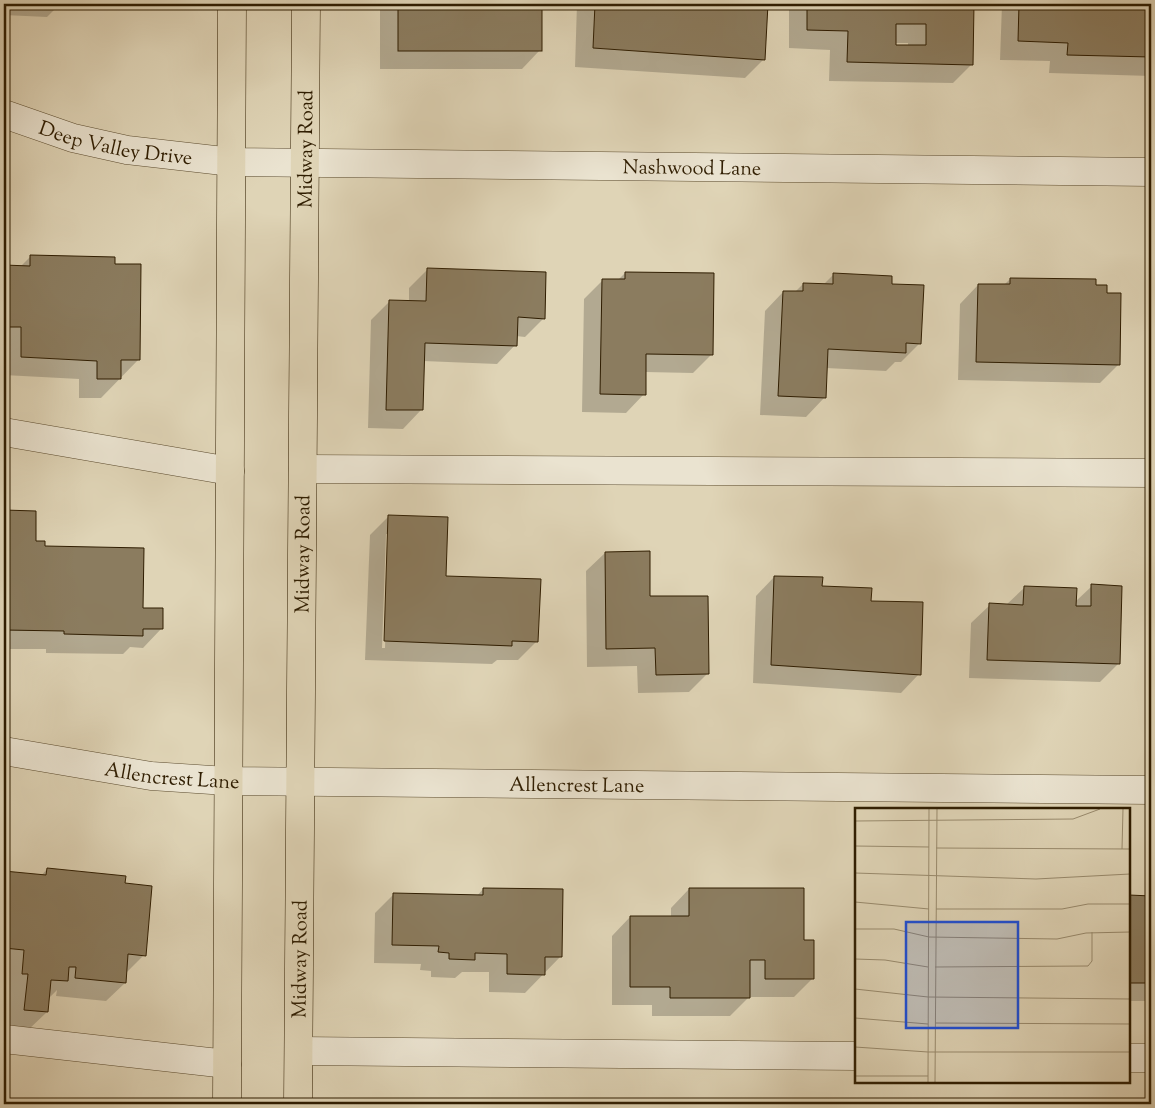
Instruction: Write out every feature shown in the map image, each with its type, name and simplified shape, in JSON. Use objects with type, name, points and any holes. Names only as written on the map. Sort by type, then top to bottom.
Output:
[{"type":"main road","points":[[227,1104],[232,4]]},
{"type":"main road","name":"Midway Road","points":[[298,1104],[302,783],[306,4]]},
{"type":"street","name":"Deep Valley Drive","points":[[4,114],[73,138],[127,150],[232,162]]},
{"type":"street","name":"Nashwood Lane","points":[[232,162],[1151,172]]},
{"type":"street","points":[[4,432],[230,471]]},
{"type":"street","points":[[303,469],[1151,473]]},
{"type":"street","name":"Allencrest Lane","points":[[4,751],[151,776],[227,781],[1151,790]]},
{"type":"street","points":[[4,1039],[227,1064]]},
{"type":"street","points":[[299,1052],[855,1056]]},
{"type":"street","points":[[1130,1058],[1151,1058]]},
{"type":"building","points":[[398,4],[542,4],[542,51],[398,51]]},
{"type":"building","points":[[595,4],[768,4],[765,60],[593,48]]},
{"type":"building","points":[[807,4],[974,4],[973,65],[847,62],[848,31],[807,30]],"holes":[[[896,24],[926,24],[926,45],[896,45]]]},
{"type":"building","points":[[1019,4],[1151,4],[1151,57],[1067,55],[1068,43],[1018,41]]},
{"type":"building","points":[[30,255],[115,257],[115,264],[141,264],[140,360],[121,360],[121,379],[97,379],[97,361],[21,357],[21,327],[4,327],[4,265],[30,266]]},
{"type":"building","points":[[427,268],[546,272],[545,319],[518,317],[517,346],[425,343],[423,410],[386,410],[389,300],[426,301]]},
{"type":"building","points":[[625,272],[714,273],[713,355],[646,354],[646,395],[600,394],[602,279],[625,279]]},
{"type":"building","points":[[833,273],[892,276],[892,284],[924,285],[921,344],[906,343],[906,353],[828,349],[826,398],[778,396],[783,291],[803,291],[803,283],[833,284]]},
{"type":"building","points":[[1010,278],[1096,279],[1096,285],[1107,285],[1107,293],[1121,293],[1120,365],[976,362],[978,284],[1010,284]]},
{"type":"building","points":[[4,510],[36,511],[36,541],[45,541],[45,546],[144,548],[143,608],[163,608],[163,629],[143,629],[143,636],[64,634],[64,631],[4,630]]},
{"type":"building","points":[[388,515],[448,517],[446,576],[541,579],[538,642],[512,641],[512,646],[384,641]]},
{"type":"building","points":[[650,551],[650,596],[708,596],[709,674],[656,675],[655,648],[606,649],[605,552]]},
{"type":"building","points":[[774,576],[823,577],[822,586],[872,588],[871,601],[923,602],[921,675],[771,665]]},
{"type":"building","points":[[1091,584],[1122,586],[1120,664],[987,660],[989,603],[1023,605],[1024,586],[1077,588],[1076,606],[1091,606]]},
{"type":"building","points":[[47,868],[126,876],[125,883],[152,886],[146,956],[128,954],[126,983],[75,978],[76,967],[69,967],[68,981],[51,980],[48,1012],[24,1010],[28,974],[22,974],[24,950],[4,948],[4,871],[46,875]]},
{"type":"building","points":[[483,888],[563,889],[562,957],[545,957],[545,975],[507,974],[507,954],[475,953],[475,960],[449,959],[449,953],[438,952],[439,946],[392,945],[393,893],[483,895]]},
{"type":"building","points":[[689,888],[804,888],[804,940],[814,940],[814,979],[765,979],[765,960],[750,960],[750,998],[670,998],[670,987],[630,987],[630,916],[689,916]]},
{"type":"building","points":[[1130,895],[1151,896],[1151,983],[1130,983]]}]
